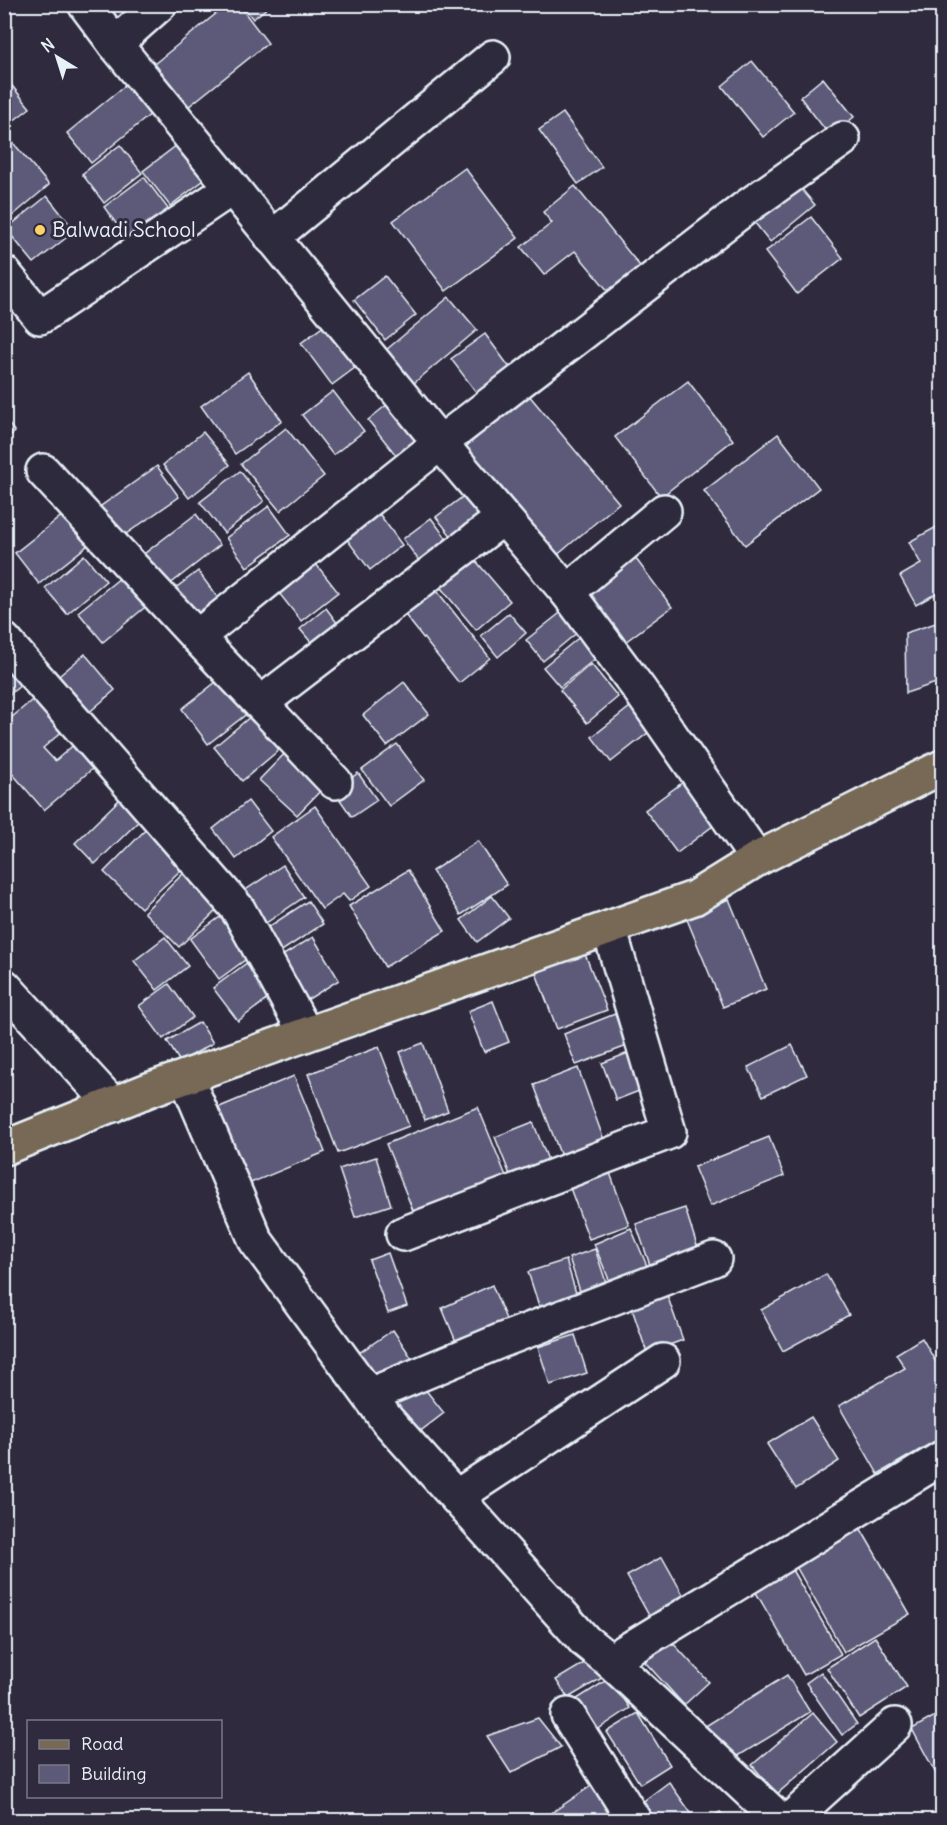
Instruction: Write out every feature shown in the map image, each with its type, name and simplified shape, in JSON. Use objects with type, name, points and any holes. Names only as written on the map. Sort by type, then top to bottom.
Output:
[{"type":"main road","points":[[8,1143],[306,1034],[694,898],[757,859],[942,767]]},
{"type":"street","points":[[85,4],[115,44],[440,443],[567,592],[639,689],[757,859]]},
{"type":"street","points":[[115,44],[160,4]]},
{"type":"street","points":[[272,238],[493,57]]},
{"type":"street","points":[[197,637],[440,443],[745,208],[843,138]]},
{"type":"street","points":[[4,273],[40,317],[232,188]]},
{"type":"street","points":[[44,471],[335,782]]},
{"type":"street","points":[[567,592],[664,511]]},
{"type":"street","points":[[261,703],[503,518]]},
{"type":"street","points":[[4,640],[238,909],[306,1034]]},
{"type":"street","points":[[403,1234],[669,1132],[609,928]]},
{"type":"street","points":[[4,986],[113,1105]]},
{"type":"street","points":[[186,1077],[256,1242],[387,1420],[585,1641],[610,1661],[780,1821]]},
{"type":"street","points":[[370,1395],[500,1341],[714,1259]]},
{"type":"street","points":[[456,1497],[663,1361]]},
{"type":"street","points":[[610,1661],[942,1458]]},
{"type":"street","points":[[568,1715],[634,1821]]},
{"type":"street","points":[[790,1821],[895,1725]]},
{"type":"building","points":[[228,4],[238,4],[268,43],[188,107],[154,64]]},
{"type":"building","points":[[241,4],[272,4],[253,19]]},
{"type":"building","points":[[752,61],[794,112],[763,137],[722,86]]},
{"type":"building","points":[[138,75],[162,105],[91,163],[67,133]]},
{"type":"building","points":[[4,76],[30,108],[4,128]]},
{"type":"building","points":[[823,78],[854,117],[830,136],[800,97]]},
{"type":"building","points":[[563,113],[602,167],[578,184],[539,130]]},
{"type":"building","points":[[4,132],[49,185],[4,223]]},
{"type":"building","points":[[181,142],[208,177],[170,206],[143,171]]},
{"type":"building","points":[[120,145],[142,173],[104,203],[82,174]]},
{"type":"building","points":[[465,168],[518,238],[446,291],[393,221]]},
{"type":"building","points":[[144,177],[169,210],[128,240],[104,207]]},
{"type":"building","points":[[575,186],[644,271],[613,297],[575,251],[544,275],[521,247],[552,223],[543,212]]},
{"type":"building","points":[[799,186],[815,205],[770,242],[755,223]]},
{"type":"building","name":"Balwadi School","points":[[47,196],[75,231],[34,263],[6,229]]},
{"type":"building","points":[[811,217],[843,258],[797,294],[765,252]]},
{"type":"building","points":[[385,276],[416,315],[385,340],[354,300]]},
{"type":"building","points":[[449,297],[477,330],[414,383],[386,350]]},
{"type":"building","points":[[333,319],[364,361],[332,385],[301,343]]},
{"type":"building","points":[[485,334],[516,376],[483,401],[451,359]]},
{"type":"building","points":[[248,372],[282,421],[235,454],[201,406]]},
{"type":"building","points":[[688,381],[733,440],[661,497],[615,437]]},
{"type":"building","points":[[333,391],[364,431],[333,455],[302,415]]},
{"type":"building","points":[[528,394],[619,503],[555,557],[463,449]]},
{"type":"building","points":[[394,399],[429,443],[403,464],[368,420]]},
{"type":"building","points":[[4,418],[15,432],[4,440]]},
{"type":"building","points":[[286,428],[324,476],[280,511],[241,464]]},
{"type":"building","points":[[203,432],[230,465],[189,498],[163,465]]},
{"type":"building","points":[[778,434],[819,488],[745,545],[704,491]]},
{"type":"building","points":[[157,466],[179,497],[116,541],[94,511]]},
{"type":"building","points":[[240,471],[264,501],[224,533],[200,502]]},
{"type":"building","points":[[473,489],[496,518],[460,547],[436,517]]},
{"type":"building","points":[[269,506],[290,535],[247,567],[226,538]]},
{"type":"building","points":[[375,508],[402,545],[370,570],[342,533]]},
{"type":"building","points":[[64,514],[88,545],[39,584],[15,553]]},
{"type":"building","points":[[196,514],[220,545],[160,592],[136,560]]},
{"type":"building","points":[[431,518],[456,551],[428,573],[403,539]]},
{"type":"building","points":[[942,524],[942,590],[916,605],[900,576],[921,564],[909,542]]},
{"type":"building","points":[[630,551],[672,607],[625,642],[583,586]]},
{"type":"building","points":[[470,554],[510,601],[476,630],[436,582]]},
{"type":"building","points":[[84,555],[106,581],[67,614],[45,588]]},
{"type":"building","points":[[312,559],[338,592],[301,621],[275,588]]},
{"type":"building","points":[[131,569],[155,599],[103,642],[78,612]]},
{"type":"building","points":[[198,571],[225,608],[196,630],[169,593]]},
{"type":"building","points":[[433,586],[490,658],[459,683],[402,611]]},
{"type":"building","points":[[569,606],[585,626],[543,661],[526,640]]},
{"type":"building","points":[[326,608],[344,632],[319,652],[300,629]]},
{"type":"building","points":[[509,613],[526,633],[498,657],[481,636]]},
{"type":"building","points":[[942,621],[942,681],[906,693],[905,633]]},
{"type":"building","points":[[588,630],[605,651],[560,687],[543,667]]},
{"type":"building","points":[[85,654],[115,690],[78,722],[47,686]]},
{"type":"building","points":[[20,661],[32,676],[4,699],[4,673]]},
{"type":"building","points":[[591,664],[618,697],[587,723],[560,690]]},
{"type":"building","points":[[226,674],[253,709],[208,744],[182,709]]},
{"type":"building","points":[[404,682],[429,714],[387,746],[363,715]]},
{"type":"building","points":[[38,695],[66,728],[43,748],[55,761],[78,741],[98,764],[44,810],[4,764],[4,724]]},
{"type":"building","points":[[635,703],[654,728],[611,762],[592,737]]},
{"type":"building","points":[[257,711],[285,745],[242,781],[214,747]]},
{"type":"building","points":[[397,744],[424,780],[389,806],[362,770]]},
{"type":"building","points":[[288,750],[325,786],[297,815],[259,780]]},
{"type":"building","points":[[358,773],[377,800],[352,817],[334,791]]},
{"type":"building","points":[[690,777],[722,819],[677,853],[645,810]]},
{"type":"building","points":[[123,796],[143,817],[95,864],[75,843]]},
{"type":"building","points":[[248,801],[271,831],[236,859],[213,829]]},
{"type":"building","points":[[315,806],[371,886],[349,901],[343,894],[322,909],[271,837]]},
{"type":"building","points":[[153,822],[191,860],[141,908],[104,872]]},
{"type":"building","points":[[478,841],[507,885],[461,915],[432,871]]},
{"type":"building","points":[[193,864],[227,900],[179,947],[144,912]]},
{"type":"building","points":[[283,865],[304,897],[266,923],[244,891]]},
{"type":"building","points":[[408,870],[445,931],[385,967],[349,906]]},
{"type":"building","points":[[492,896],[509,918],[477,942],[461,920]]},
{"type":"building","points":[[729,899],[766,989],[723,1007],[686,917]]},
{"type":"building","points":[[308,901],[323,924],[271,958],[256,935]]},
{"type":"building","points":[[220,917],[249,957],[219,979],[190,939]]},
{"type":"building","points":[[165,937],[188,966],[157,990],[134,961]]},
{"type":"building","points":[[313,937],[339,980],[299,1005],[272,962]]},
{"type":"building","points":[[585,954],[607,1010],[557,1029],[536,973]]},
{"type":"building","points":[[252,959],[277,992],[238,1021],[213,988]]},
{"type":"building","points":[[169,984],[193,1017],[163,1039],[139,1006]]},
{"type":"building","points":[[493,1001],[509,1042],[484,1052],[468,1011]]},
{"type":"building","points":[[615,1014],[627,1046],[576,1065],[564,1034]]},
{"type":"building","points":[[200,1022],[213,1043],[180,1062],[167,1041]]},
{"type":"building","points":[[423,1043],[448,1111],[425,1120],[400,1052]]},
{"type":"building","points":[[792,1045],[807,1075],[763,1096],[748,1067]]},
{"type":"building","points":[[379,1047],[409,1126],[338,1153],[308,1074]]},
{"type":"building","points":[[631,1052],[644,1089],[616,1100],[602,1063]]},
{"type":"building","points":[[578,1068],[605,1143],[562,1159],[534,1085]]},
{"type":"building","points":[[294,1076],[325,1152],[241,1187],[210,1111]]},
{"type":"building","points":[[478,1107],[506,1176],[414,1213],[386,1144]]},
{"type":"building","points":[[533,1122],[550,1165],[512,1180],[495,1137]]},
{"type":"building","points":[[769,1137],[784,1176],[710,1206],[694,1167]]},
{"type":"building","points":[[376,1157],[391,1205],[355,1217],[339,1169]]},
{"type":"building","points":[[610,1173],[629,1225],[589,1239],[570,1188]]},
{"type":"building","points":[[685,1208],[700,1255],[652,1271],[636,1224]]},
{"type":"building","points":[[631,1228],[650,1273],[613,1289],[594,1244]]},
{"type":"building","points":[[595,1249],[609,1291],[583,1300],[569,1258]]},
{"type":"building","points":[[388,1253],[407,1306],[388,1313],[369,1260]]},
{"type":"building","points":[[566,1260],[579,1303],[542,1315],[528,1272]]},
{"type":"building","points":[[826,1274],[849,1315],[783,1351],[761,1310]]},
{"type":"building","points":[[662,1281],[683,1340],[647,1353],[627,1294]]},
{"type":"building","points":[[492,1285],[510,1329],[460,1351],[442,1308]]},
{"type":"building","points":[[393,1330],[415,1363],[377,1387],[356,1355]]},
{"type":"building","points":[[575,1335],[587,1373],[550,1385],[538,1347]]},
{"type":"building","points":[[922,1338],[942,1373],[942,1437],[878,1474],[839,1406],[905,1368],[896,1354]]},
{"type":"building","points":[[417,1379],[444,1413],[414,1436],[387,1402]]},
{"type":"building","points":[[811,1417],[839,1461],[796,1489],[767,1444]]},
{"type":"building","points":[[858,1524],[910,1614],[844,1652],[793,1561]]},
{"type":"building","points":[[662,1557],[686,1600],[651,1619],[627,1576]]},
{"type":"building","points":[[788,1563],[841,1654],[804,1675],[751,1584]]},
{"type":"building","points":[[875,1637],[907,1687],[859,1718],[827,1668]]},
{"type":"building","points":[[670,1640],[709,1682],[684,1705],[645,1662]]},
{"type":"building","points":[[596,1656],[607,1675],[568,1698],[556,1680]]},
{"type":"building","points":[[821,1672],[857,1724],[842,1735],[806,1683]]},
{"type":"building","points":[[787,1675],[810,1712],[727,1763],[704,1727]]},
{"type":"building","points":[[610,1678],[630,1708],[597,1730],[577,1699]]},
{"type":"building","points":[[942,1712],[942,1782],[941,1783],[912,1729]]},
{"type":"building","points":[[638,1713],[670,1765],[640,1784],[607,1732]]},
{"type":"building","points":[[813,1713],[837,1742],[777,1794],[752,1765]]},
{"type":"building","points":[[538,1718],[561,1747],[511,1773],[487,1736]]},
{"type":"building","points":[[669,1782],[696,1820],[647,1820],[637,1806]]},
{"type":"building","points":[[591,1786],[616,1820],[541,1820]]},
{"type":"building","points":[[720,1812],[728,1820],[707,1820]]},
{"type":"place","name":"Balwadi School","points":[[40,230]]}]
